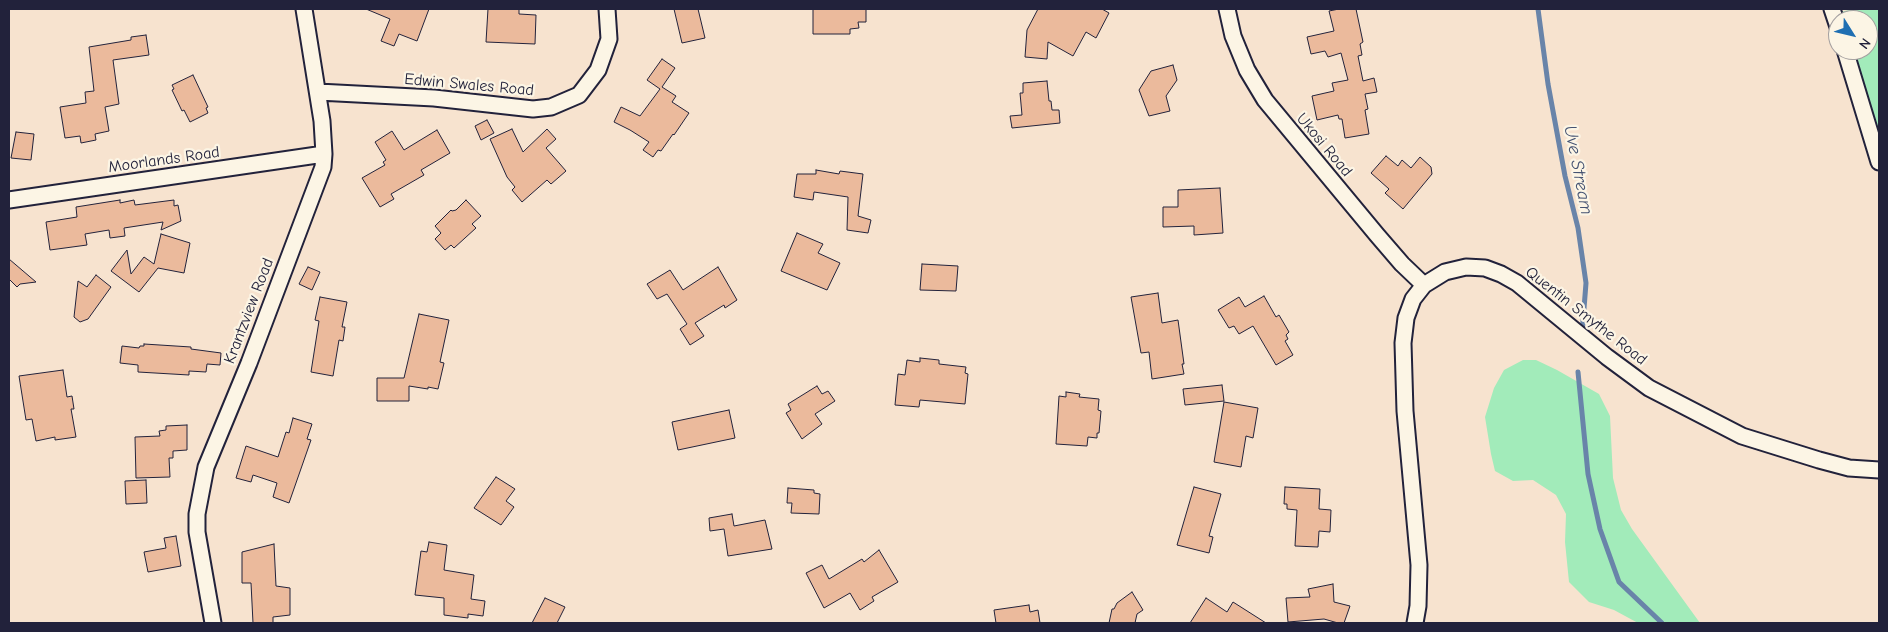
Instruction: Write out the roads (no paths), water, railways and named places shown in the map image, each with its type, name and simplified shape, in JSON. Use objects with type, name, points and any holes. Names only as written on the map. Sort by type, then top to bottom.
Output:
[{"type":"street","name":"Krantzview Road","points":[[213,623],[196,514],[206,467],[268,311],[322,167],[324,154],[322,120],[304,9]]},
{"type":"street","name":"Edwin Swales Road","points":[[318,92],[434,98],[533,108],[550,107],[579,95],[598,70],[609,39],[607,9]]},
{"type":"street","name":"Ukosi Road","points":[[1227,9],[1232,36],[1247,70],[1265,100],[1377,235],[1402,264],[1424,285]]},
{"type":"street","points":[[1848,60],[1879,162]]},
{"type":"street","name":"Moorlands Road","points":[[9,200],[324,154]]},
{"type":"street","name":"Quentin Smythe Road","points":[[1415,623],[1418,606],[1419,565],[1405,411],[1403,343],[1406,318],[1413,299],[1424,285],[1445,272],[1466,267],[1485,268],[1501,274],[1517,283],[1649,388],[1752,439],[1849,468],[1879,470]]},
{"type":"waterway","name":"Uve Stream","points":[[1538,9],[1548,84],[1565,176],[1578,228],[1586,283],[1582,334]]},
{"type":"waterway","name":"Uve Stream","points":[[1578,372],[1588,474],[1600,529],[1619,582],[1662,623]]}]
